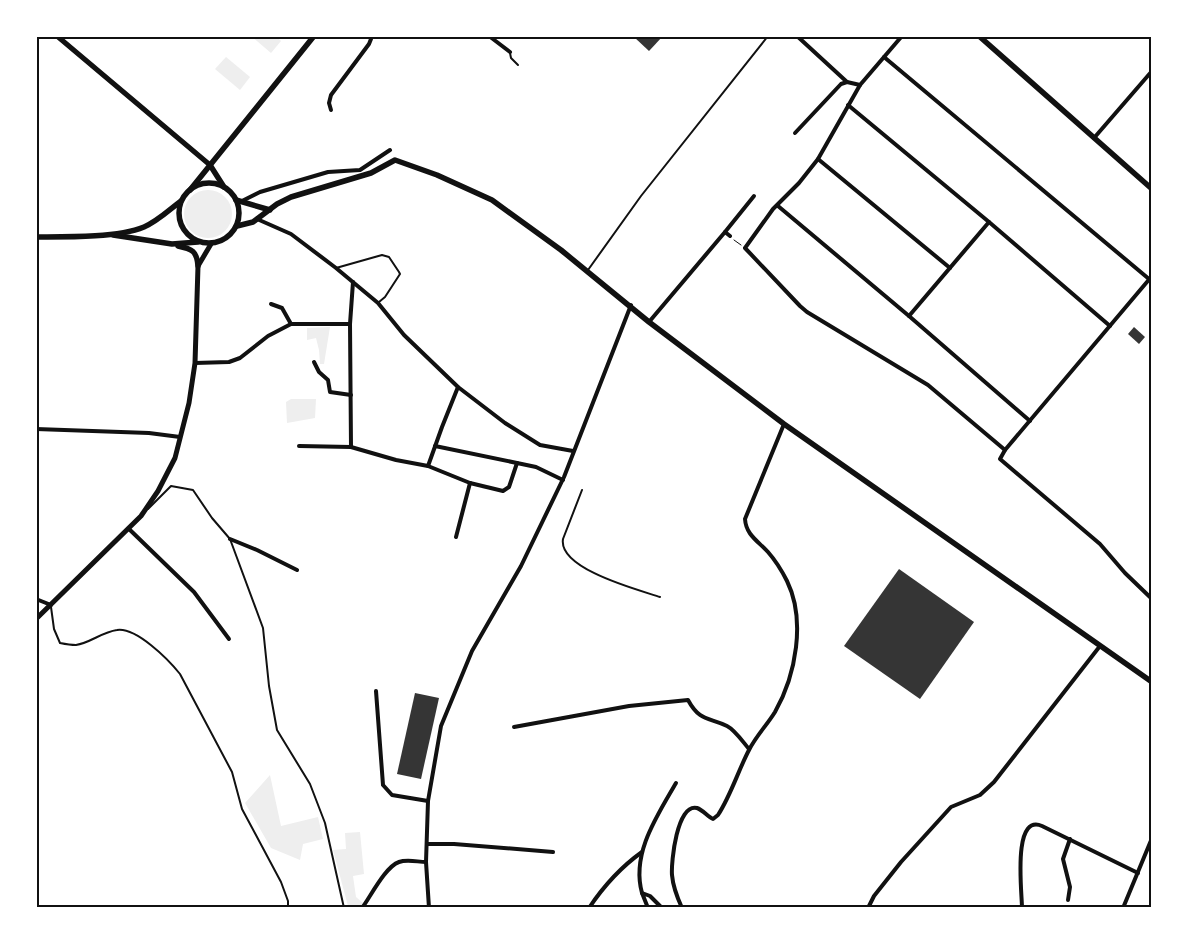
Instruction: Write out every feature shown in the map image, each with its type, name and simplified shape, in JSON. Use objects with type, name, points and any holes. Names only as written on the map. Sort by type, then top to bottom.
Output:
[{"type":"main road","points":[[36,237],[108,234],[142,228],[154,222],[181,201],[314,36]]},
{"type":"main road","points":[[979,36],[1152,189]]},
{"type":"main road","points":[[172,244],[198,242],[212,244],[226,238],[237,226],[253,222],[277,204],[303,193],[371,173],[395,160],[436,175],[492,200],[588,270],[650,322],[784,424],[1152,682]]},
{"type":"main road","points":[[210,165],[224,187]]},
{"type":"main road","points":[[190,190],[198,185],[215,184],[224,187],[239,201],[270,210]]},
{"type":"main road","points":[[181,201],[179,213],[181,225],[188,236],[198,242]]},
{"type":"main road","points":[[237,226],[239,201]]},
{"type":"main road","points":[[108,234],[188,248],[197,257],[198,266]]},
{"type":"street","points":[[57,36],[210,165]]},
{"type":"street","points":[[331,110],[329,103],[331,95],[369,44],[371,39],[369,36]]},
{"type":"street","points":[[489,36],[510,52]]},
{"type":"street","points":[[797,36],[848,82],[860,85]]},
{"type":"street","points":[[902,36],[860,85],[818,159],[768,216],[745,248],[800,306],[928,385],[1005,450]]},
{"type":"street","points":[[884,58],[1151,278],[1005,450],[1000,459],[1100,544],[1125,573],[1152,599]]},
{"type":"street","points":[[1094,138],[1152,72]]},
{"type":"street","points":[[795,133],[841,84],[848,82]]},
{"type":"street","points":[[848,105],[1110,326]]},
{"type":"street","points":[[239,201],[260,192],[328,172],[360,170],[390,150]]},
{"type":"street","points":[[818,159],[950,268]]},
{"type":"street","points":[[650,322],[754,196]]},
{"type":"street","points":[[778,206],[1030,421]]},
{"type":"street","points":[[257,219],[291,234],[336,268],[378,303],[404,334],[458,387],[505,423],[540,445],[574,452]]},
{"type":"street","points":[[909,316],[989,222]]},
{"type":"street","points":[[725,232],[730,236]]},
{"type":"street","points":[[36,619],[141,516],[158,491],[174,458],[189,403],[195,363],[198,266],[212,244]]},
{"type":"street","points":[[351,447],[350,324],[353,282]]},
{"type":"street","points":[[271,304],[282,308],[291,324]]},
{"type":"street","points":[[429,908],[426,862],[428,800],[441,726],[472,651],[521,566],[563,480],[631,306]]},
{"type":"street","points":[[195,363],[229,362],[240,358],[268,336],[291,324],[350,324]]},
{"type":"street","points":[[314,362],[319,372],[328,380],[330,392],[351,395]]},
{"type":"street","points":[[428,466],[458,387]]},
{"type":"street","points":[[682,908],[674,890],[672,873],[672,854],[677,832],[688,812],[693,808],[698,808],[710,818],[716,818],[724,806],[750,749],[775,712],[789,684],[798,618],[794,597],[786,580],[769,554],[748,532],[745,519],[784,424]]},
{"type":"street","points":[[36,429],[148,433],[180,437]]},
{"type":"street","points":[[299,446],[351,447],[396,460],[428,466],[470,483],[494,490],[506,490],[509,487],[517,463]]},
{"type":"street","points":[[435,446],[536,467],[563,480]]},
{"type":"street","points":[[456,537],[470,483]]},
{"type":"street","points":[[129,529],[194,592],[229,639]]},
{"type":"street","points":[[230,540],[257,550],[297,570]]},
{"type":"street","points":[[36,599],[51,605]]},
{"type":"street","points":[[868,908],[874,896],[901,862],[951,807],[980,795],[994,782],[1100,646]]},
{"type":"street","points":[[376,691],[383,785],[392,795],[428,800]]},
{"type":"street","points":[[514,726],[629,706],[688,700],[693,710],[706,719],[728,726],[750,749]]},
{"type":"street","points":[[648,908],[638,875],[642,852],[654,823],[676,783]]},
{"type":"street","points":[[1022,908],[1019,873],[1024,833],[1028,827],[1038,824],[1138,873]]},
{"type":"street","points":[[1123,908],[1150,850],[1152,838]]},
{"type":"street","points":[[1068,900],[1070,887],[1063,859],[1070,839]]},
{"type":"street","points":[[427,844],[454,844],[553,852]]},
{"type":"street","points":[[589,908],[596,897],[626,865],[642,852]]},
{"type":"street","points":[[362,908],[386,873],[395,864],[405,861],[426,862]]},
{"type":"street","points":[[642,893],[650,896],[662,908]]},
{"type":"lane","points":[[588,270],[641,196],[768,36]]},
{"type":"lane","points":[[510,52],[511,58],[518,65]]},
{"type":"lane","points":[[336,268],[382,255],[389,257],[400,274],[385,297],[378,303]]},
{"type":"lane","points":[[141,516],[171,486],[193,490],[230,540],[263,628],[269,686],[277,730],[310,784],[325,823],[344,908]]},
{"type":"lane","points":[[582,490],[563,539],[562,544],[565,550],[588,571],[660,597]]},
{"type":"lane","points":[[51,605],[54,629],[60,643],[75,645],[117,630],[128,630],[155,648],[180,674],[232,772],[242,809],[281,882],[288,908]]},
{"type":"path","points":[[730,236],[745,248]]},
{"type":"shaded area","points":[[251,36],[276,36],[281,41],[271,53]]},
{"type":"shaded area","points":[[226,57],[250,77],[240,90],[215,69]]},
{"type":"shaded area","points":[[208,190],[217,192],[225,197],[230,205],[232,214],[230,223],[225,231],[217,236],[208,238],[199,236],[191,231],[186,223],[184,214],[186,205],[191,197],[199,192]]},
{"type":"shaded area","points":[[330,327],[324,364],[320,364],[316,338],[307,340],[307,328]]},
{"type":"shaded area","points":[[291,399],[316,399],[315,418],[287,423],[286,402]]},
{"type":"shaded area","points":[[270,775],[281,826],[318,817],[323,839],[303,844],[300,860],[271,848],[245,803]]},
{"type":"shaded area","points":[[360,832],[364,874],[353,876],[356,897],[364,904],[361,908],[350,908],[333,850],[346,849],[345,833]]},
{"type":"building","points":[[635,36],[663,36],[649,51]]},
{"type":"building","points":[[1134,327],[1145,337],[1139,344],[1128,334]]},
{"type":"building","points":[[899,569],[974,622],[920,699],[844,646]]},
{"type":"building","points":[[415,693],[439,698],[421,779],[397,774]]}]
